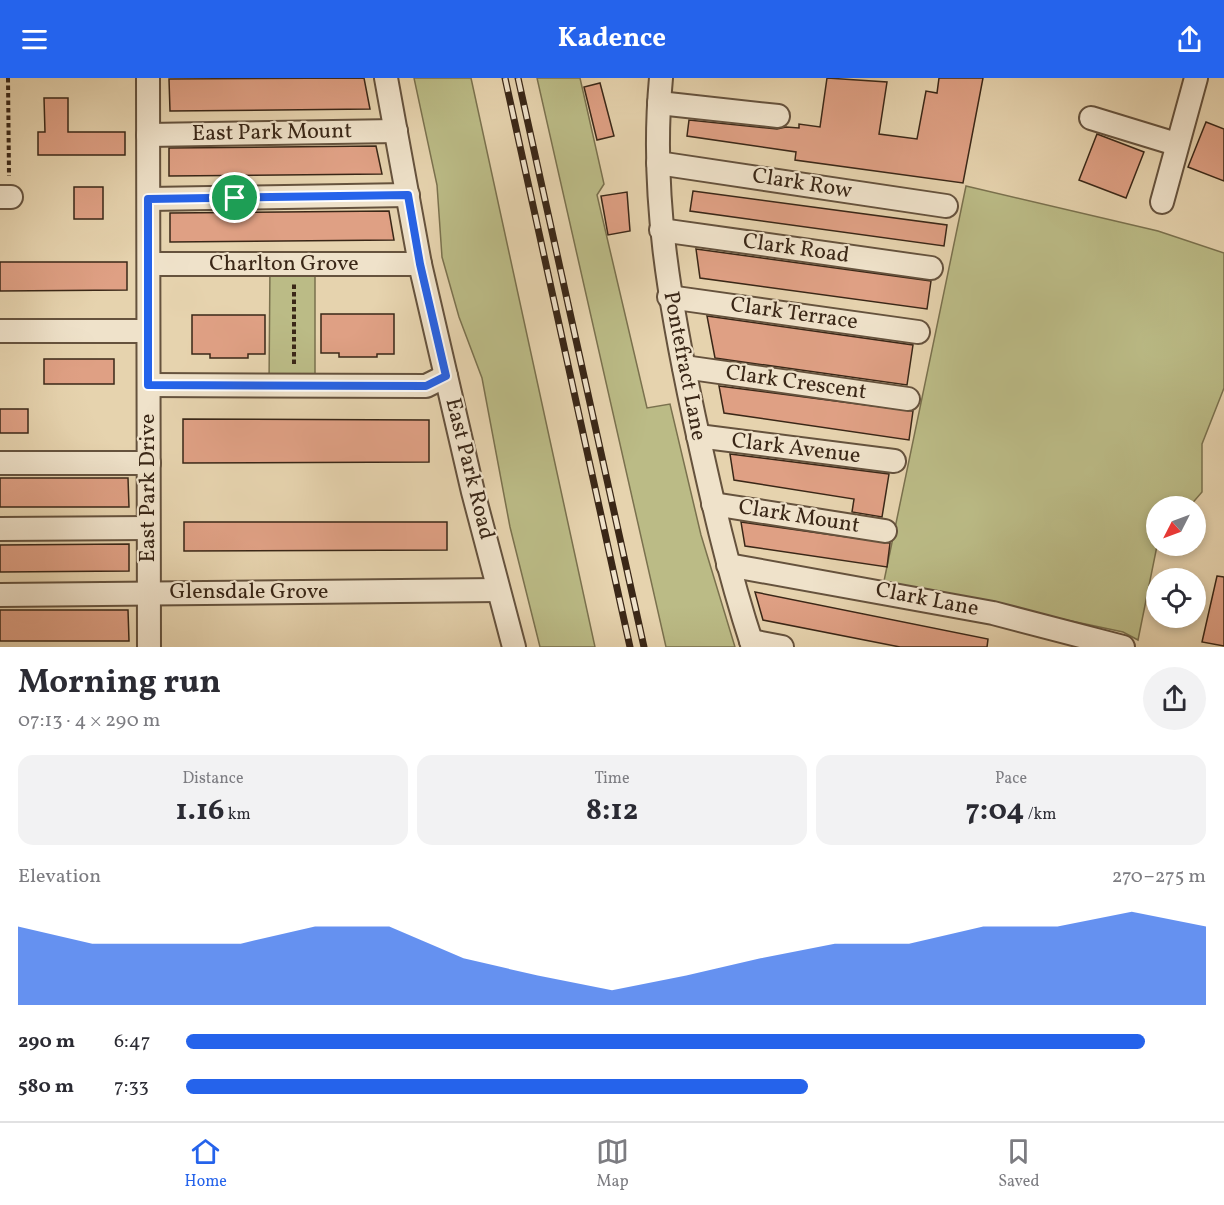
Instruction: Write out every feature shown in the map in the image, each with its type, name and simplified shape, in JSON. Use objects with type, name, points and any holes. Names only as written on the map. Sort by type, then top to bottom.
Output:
[{"type":"street","name":"East Park Drive","points":[[148,78],[148,647]]},
{"type":"street","name":"East Park Road","points":[[386,78],[420,264],[498,590],[514,647]]},
{"type":"street","name":"Pontefract Lane","points":[[661,78],[658,163],[661,230],[669,297],[713,504],[728,565],[752,644]]},
{"type":"street","points":[[1162,202],[1176,144],[1196,78]]},
{"type":"street","points":[[659,104],[778,116]]},
{"type":"street","points":[[1091,118],[1176,144]]},
{"type":"street","name":"East Park Mount","points":[[148,135],[396,131]]},
{"type":"street","name":"Clark Row","points":[[658,163],[946,206]]},
{"type":"street","points":[[148,199],[408,195]]},
{"type":"street","name":"Clark Road","points":[[661,230],[931,268]]},
{"type":"street","name":"Charlton Grove","points":[[148,264],[420,264]]},
{"type":"street","name":"Clark Terrace","points":[[669,297],[918,332]]},
{"type":"street","points":[[0,332],[148,331]]},
{"type":"street","name":"Clark Crescent","points":[[684,367],[908,399]]},
{"type":"street","points":[[148,385],[426,386],[446,376]]},
{"type":"street","name":"Clark Avenue","points":[[698,436],[894,461]]},
{"type":"street","points":[[0,463],[149,463]]},
{"type":"street","name":"Clark Mount","points":[[713,504],[885,531]]},
{"type":"street","points":[[0,529],[148,528]]},
{"type":"street","name":"Clark Lane","points":[[728,565],[993,612],[1123,647]]},
{"type":"street","name":"Glensdale Grove","points":[[0,595],[498,590]]},
{"type":"street","points":[[752,644],[782,647]]},
{"type":"path","points":[[6,197],[9,181],[8,78]]},
{"type":"path","points":[[294,264],[294,386]]},
{"type":"green space","points":[[414,78],[471,78],[595,647],[540,647],[510,527],[482,378],[459,317],[442,257],[437,185]]},
{"type":"green space","points":[[537,78],[580,78],[604,184],[597,195],[647,408],[670,404],[701,535],[735,647],[666,647]]},
{"type":"green space","points":[[966,186],[1158,231],[1224,253],[1224,388],[1202,444],[1202,492],[1199,496],[1146,496],[1146,556],[1155,556],[1153,568],[1146,568],[1146,600],[1138,640],[1123,632],[884,581]]},
{"type":"green space","points":[[270,264],[315,264],[315,386],[269,386]]},
{"type":"building","points":[[364,78],[370,109],[170,111],[169,79]]},
{"type":"building","points":[[827,78],[887,82],[879,134],[917,139],[926,91],[937,93],[939,78],[983,78],[963,183],[795,160],[796,152],[687,136],[689,120],[777,129],[799,128],[799,124],[820,127]]},
{"type":"building","points":[[600,83],[614,136],[597,140],[584,87]]},
{"type":"building","points":[[44,98],[68,98],[68,132],[125,132],[125,155],[38,155],[38,132],[45,132]]},
{"type":"building","points":[[1206,122],[1224,129],[1224,181],[1188,167]]},
{"type":"building","points":[[1097,134],[1144,152],[1126,198],[1079,180]]},
{"type":"building","points":[[376,146],[382,174],[169,176],[169,148]]},
{"type":"building","points":[[74,187],[103,187],[103,219],[74,219]]},
{"type":"building","points":[[693,191],[947,225],[944,246],[690,211]]},
{"type":"building","points":[[627,192],[630,231],[608,235],[601,196]]},
{"type":"building","points":[[389,211],[394,240],[170,242],[170,213]]},
{"type":"building","points":[[696,249],[931,281],[927,309],[700,278]]},
{"type":"building","points":[[0,262],[127,262],[127,290],[0,291]]},
{"type":"building","points":[[321,314],[394,314],[394,354],[377,354],[377,357],[339,357],[339,353],[321,353]]},
{"type":"building","points":[[192,315],[265,315],[265,354],[248,354],[248,358],[210,358],[210,354],[192,354]]},
{"type":"building","points":[[707,316],[913,345],[907,385],[715,358]]},
{"type":"building","points":[[44,359],[114,359],[114,384],[44,384]]},
{"type":"building","points":[[719,386],[913,411],[909,440],[724,413]]},
{"type":"building","points":[[0,409],[28,409],[28,433],[0,433]]},
{"type":"building","points":[[183,419],[429,420],[429,462],[183,463]]},
{"type":"building","points":[[730,454],[889,474],[882,517],[852,512],[854,499],[734,480]]},
{"type":"building","points":[[0,478],[128,478],[129,507],[0,507]]},
{"type":"building","points":[[184,522],[447,522],[447,550],[184,551]]},
{"type":"building","points":[[741,522],[890,543],[887,567],[745,546]]},
{"type":"building","points":[[129,544],[129,571],[0,572],[0,545]]},
{"type":"building","points":[[1217,576],[1224,577],[1224,646],[1202,642]]},
{"type":"building","points":[[755,592],[988,639],[987,647],[900,647],[763,620]]},
{"type":"building","points":[[0,610],[128,610],[129,641],[0,641]]},
{"type":"railway","points":[[505,78],[630,647]]},
{"type":"railway","points":[[518,78],[644,647]]},
{"type":"route","points":[[408,195],[420,264],[446,376],[426,386],[148,385],[148,199],[235,198],[408,195]]}]
